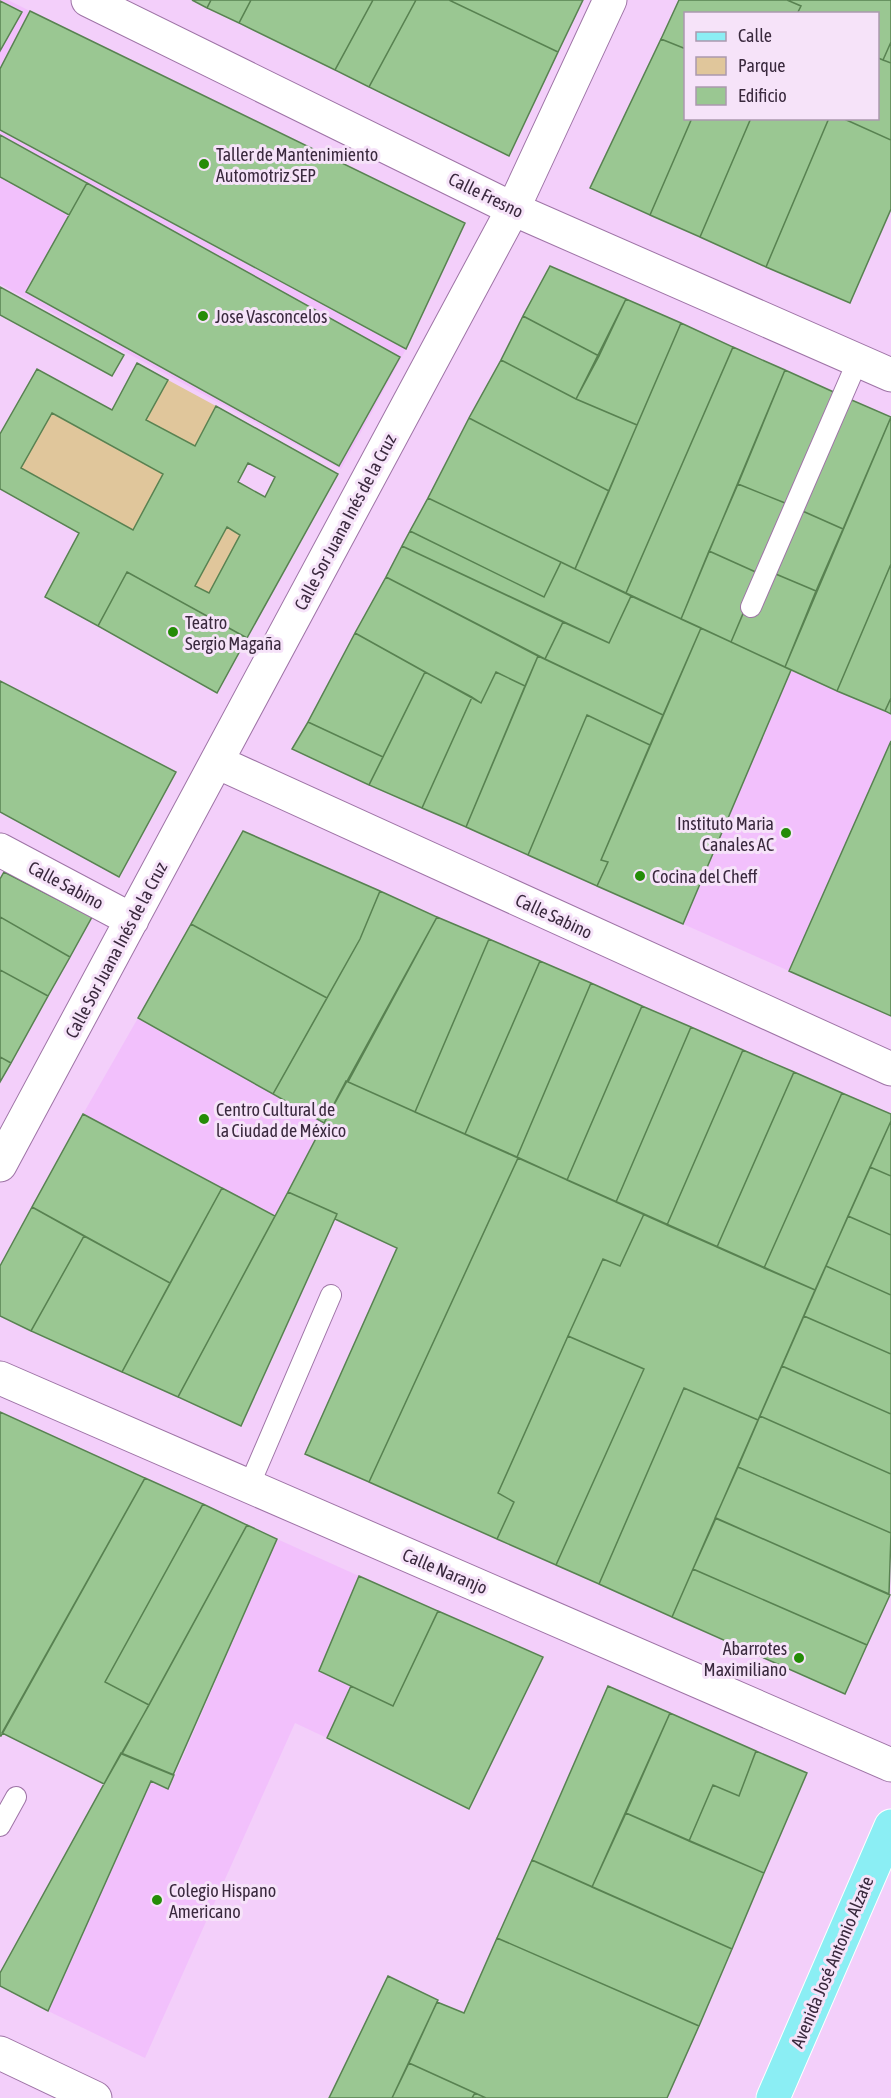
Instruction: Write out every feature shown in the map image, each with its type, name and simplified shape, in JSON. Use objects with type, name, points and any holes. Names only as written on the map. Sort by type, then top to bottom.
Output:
[{"type":"main road","name":"Avenida José Antonio Alzate","points":[[773,2098],[891,1826]]},
{"type":"street","name":"Calle Fresno","points":[[88,0],[513,209],[891,375]]},
{"type":"street","name":"Calle Sor Juana Inés de la Cruz","points":[[0,1165],[513,209],[610,0]]},
{"type":"street","name":"Calle Sabino","points":[[217,762],[891,1069]]},
{"type":"street","name":"Calle Sabino","points":[[0,850],[132,920]]},
{"type":"street","name":"Calle Naranjo","points":[[0,1377],[891,1764]]},
{"type":"street","points":[[0,2053],[95,2098]]},
{"type":"lane","points":[[751,607],[858,360]]},
{"type":"lane","points":[[249,1486],[331,1295]]},
{"type":"lane","points":[[0,1826],[16,1797]]},
{"type":"shaded area","points":[[0,0],[8,0],[30,11],[0,69]]},
{"type":"shaded area","name":"Jose Vasconcelos","points":[[0,130],[406,349],[341,469],[0,284]]},
{"type":"shaded area","name":"Instituto Maria Canales AC","points":[[791,670],[891,714],[891,741],[789,971],[683,924]]},
{"type":"shaded area","name":"Centro Cultural de la Ciudad de México","points":[[138,1018],[324,1123],[275,1216],[83,1114]]},
{"type":"shaded area","name":"Colegio Hispano Americano","points":[[277,1539],[359,1576],[319,1671],[351,1686],[327,1738],[295,1723],[145,2058],[48,2011],[151,1781],[169,1789]]},
{"type":"green space","points":[[168,380],[216,406],[195,446],[146,420]]},
{"type":"green space","points":[[52,413],[163,474],[133,530],[21,468]]},
{"type":"green space","points":[[227,527],[240,535],[209,593],[195,586]]},
{"type":"building","points":[[192,0],[211,0],[207,8]]},
{"type":"building","points":[[211,0],[251,0],[239,23],[207,8]]},
{"type":"building","points":[[251,0],[373,0],[335,70],[239,23]]},
{"type":"building","points":[[373,0],[416,0],[369,87],[335,70]]},
{"type":"building","points":[[416,0],[449,0],[558,52],[509,156],[369,87]]},
{"type":"building","points":[[449,0],[583,0],[558,52]]},
{"type":"building","points":[[679,0],[787,0],[801,6],[798,12],[684,12],[684,48],[661,39]]},
{"type":"building","points":[[787,0],[891,0],[891,42],[883,60],[879,58],[879,12],[798,12],[801,6]]},
{"type":"building","points":[[0,1],[22,12],[0,51]]},
{"type":"building","name":"Taller de Mantenimiento Automotriz SEP","points":[[30,11],[465,223],[406,349],[0,130],[0,69]]},
{"type":"building","points":[[661,39],[684,48],[684,120],[691,120],[650,215],[590,188]]},
{"type":"building","points":[[891,42],[891,63],[883,60]]},
{"type":"building","points":[[879,58],[891,63],[891,140],[846,120],[879,120]]},
{"type":"building","points":[[691,120],[750,120],[700,237],[650,215]]},
{"type":"building","points":[[750,120],[828,120],[766,267],[700,237]]},
{"type":"building","points":[[828,120],[846,120],[891,140],[891,209],[850,303],[766,267]]},
{"type":"building","points":[[0,135],[87,183],[69,215],[0,177]]},
{"type":"building","name":"Jose Vasconcelos","points":[[87,183],[400,357],[339,466],[26,292]]},
{"type":"building","points":[[550,266],[626,299],[599,356],[523,316]]},
{"type":"building","points":[[0,287],[124,355],[112,376],[0,315]]},
{"type":"building","points":[[626,299],[681,323],[637,425],[576,399]]},
{"type":"building","points":[[523,316],[599,356],[576,399],[501,360]]},
{"type":"building","points":[[681,323],[733,347],[626,593],[575,569]]},
{"type":"building","points":[[733,347],[785,370],[681,619],[626,593]]},
{"type":"building","points":[[501,360],[576,399],[637,425],[609,491],[469,418]]},
{"type":"building","points":[[137,363],[168,380],[146,420],[195,446],[216,406],[338,474],[247,638],[127,572],[98,626],[45,597],[79,533],[0,489],[0,434],[37,369],[112,410]],"holes":[[[52,413],[163,474],[133,530],[21,468]],[[248,463],[275,477],[265,497],[238,482]],[[227,527],[240,535],[209,593],[195,586]]]},
{"type":"building","points":[[785,370],[838,394],[790,505],[738,484]]},
{"type":"building","points":[[847,398],[891,417],[843,529],[798,509]]},
{"type":"building","points":[[891,417],[891,564],[837,691],[785,667]]},
{"type":"building","points":[[469,418],[609,491],[575,569],[428,498]]},
{"type":"building","points":[[738,484],[790,505],[760,574],[709,551]]},
{"type":"building","points":[[428,498],[561,562],[544,597],[410,531]]},
{"type":"building","points":[[798,509],[843,529],[816,591],[771,572]]},
{"type":"building","points":[[410,531],[544,597],[561,562],[631,596],[609,643],[402,546]]},
{"type":"building","points":[[402,546],[563,622],[545,659],[386,577]]},
{"type":"building","points":[[709,551],[760,574],[731,642],[681,619]]},
{"type":"building","points":[[891,564],[891,698],[885,711],[837,691]]},
{"type":"building","name":"Teatro Sergio Magaña","points":[[127,572],[247,638],[217,693],[98,626]]},
{"type":"building","points":[[771,572],[816,591],[785,667],[731,642],[744,611]]},
{"type":"building","points":[[386,577],[538,656],[525,686],[496,672],[481,703],[355,633]]},
{"type":"building","points":[[631,596],[701,628],[663,715],[545,659],[563,622],[609,643]]},
{"type":"building","points":[[701,628],[791,670],[683,924],[597,886],[608,862],[601,860]]},
{"type":"building","points":[[355,633],[425,672],[383,757],[308,722]]},
{"type":"building","points":[[538,656],[663,715],[650,745],[587,715],[528,855],[466,827]]},
{"type":"building","points":[[425,672],[472,697],[422,808],[369,785]]},
{"type":"building","points":[[496,672],[525,686],[466,827],[422,808],[472,697],[481,703]]},
{"type":"building","points":[[0,681],[176,772],[119,877],[0,812]]},
{"type":"building","points":[[891,698],[891,714],[885,711]]},
{"type":"building","points":[[587,715],[650,745],[601,860],[608,862],[597,886],[528,855]]},
{"type":"building","points":[[308,722],[383,757],[369,785],[292,749]]},
{"type":"building","points":[[891,741],[891,1016],[789,971]]},
{"type":"building","points":[[243,831],[380,891],[360,939],[327,998],[191,924]]},
{"type":"building","points":[[4,872],[92,917],[70,957],[0,917],[0,879]]},
{"type":"building","points":[[380,891],[437,917],[324,1123],[273,1094],[360,939]]},
{"type":"building","points":[[0,917],[70,957],[48,996],[0,970]]},
{"type":"building","points":[[437,917],[489,939],[415,1112],[348,1082]]},
{"type":"building","points":[[191,924],[327,998],[273,1094],[138,1018]]},
{"type":"building","points":[[489,939],[540,961],[465,1134],[415,1112]]},
{"type":"building","points":[[540,961],[591,983],[517,1157],[465,1134]]},
{"type":"building","points":[[0,970],[48,996],[11,1063],[0,1057]]},
{"type":"building","points":[[591,983],[642,1006],[567,1180],[517,1157]]},
{"type":"building","points":[[642,1006],[691,1027],[616,1202],[567,1180]]},
{"type":"building","points":[[691,1027],[743,1050],[667,1225],[616,1202]]},
{"type":"building","points":[[743,1050],[794,1072],[717,1247],[667,1225]]},
{"type":"building","points":[[0,1057],[11,1063],[0,1082]]},
{"type":"building","points":[[794,1072],[842,1093],[764,1268],[717,1247]]},
{"type":"building","points":[[346,1081],[518,1158],[369,1482],[305,1454],[397,1248],[335,1219],[337,1214],[288,1192]]},
{"type":"building","points":[[842,1093],[891,1114],[891,1121],[815,1290],[764,1268]]},
{"type":"building","points":[[83,1114],[222,1188],[170,1283],[32,1207]]},
{"type":"building","points":[[891,1121],[891,1176],[870,1167]]},
{"type":"building","points":[[518,1158],[644,1214],[620,1266],[603,1259],[568,1336],[498,1493],[514,1502],[497,1539],[369,1482]]},
{"type":"building","points":[[870,1167],[891,1176],[891,1235],[848,1216]]},
{"type":"building","points":[[222,1188],[275,1216],[178,1397],[122,1372]]},
{"type":"building","points":[[288,1192],[337,1214],[241,1426],[178,1397]]},
{"type":"building","points":[[32,1207],[84,1236],[31,1331],[0,1316],[0,1266]]},
{"type":"building","points":[[644,1214],[815,1290],[758,1420],[684,1388],[599,1584],[556,1565],[644,1369],[568,1336],[603,1259],[620,1266]]},
{"type":"building","points":[[848,1216],[891,1235],[891,1295],[826,1266]]},
{"type":"building","points":[[84,1236],[170,1283],[122,1372],[31,1331]]},
{"type":"building","points":[[826,1266],[891,1295],[891,1354],[804,1316]]},
{"type":"building","points":[[804,1316],[891,1354],[891,1414],[782,1366]]},
{"type":"building","points":[[568,1336],[644,1369],[556,1565],[497,1539],[514,1502],[498,1493]]},
{"type":"building","points":[[782,1366],[891,1414],[891,1474],[760,1416]]},
{"type":"building","points":[[684,1388],[758,1420],[672,1617],[599,1584]]},
{"type":"building","points":[[0,1412],[145,1478],[1,1736],[0,1736]]},
{"type":"building","points":[[760,1416],[891,1474],[891,1533],[738,1467]]},
{"type":"building","points":[[738,1467],[891,1533],[889,1594],[715,1518]]},
{"type":"building","points":[[145,1478],[203,1504],[105,1682],[149,1705],[104,1784],[2,1733]]},
{"type":"building","points":[[203,1504],[247,1525],[149,1705],[105,1682]]},
{"type":"building","points":[[716,1518],[890,1595],[867,1645],[693,1569]]},
{"type":"building","points":[[247,1525],[277,1539],[173,1775],[122,1754]]},
{"type":"building","points":[[693,1569],[867,1645],[845,1694],[672,1617]]},
{"type":"building","points":[[359,1576],[438,1611],[393,1706],[319,1671]]},
{"type":"building","points":[[438,1611],[543,1657],[469,1809],[327,1738],[351,1686],[393,1706]]},
{"type":"building","points":[[608,1686],[670,1713],[592,1887],[532,1860]]},
{"type":"building","points":[[670,1713],[756,1751],[739,1796],[713,1785],[689,1841],[626,1813]]},
{"type":"building","points":[[756,1751],[807,1773],[764,1873],[689,1841],[713,1785],[739,1796]]},
{"type":"building","points":[[121,1753],[174,1775],[168,1789],[151,1781],[48,2011],[0,1986],[0,1973]]},
{"type":"building","points":[[626,1813],[764,1873],[732,1949],[592,1887]]},
{"type":"building","points":[[532,1860],[732,1949],[699,2026],[497,1938]]},
{"type":"building","points":[[497,1938],[699,2026],[667,2098],[486,2098],[409,2063],[437,2002],[464,2013]]},
{"type":"building","points":[[388,1976],[438,2000],[392,2098],[329,2098]]},
{"type":"building","points":[[409,2063],[475,2093],[472,2098],[392,2098]]},
{"type":"building","points":[[475,2093],[486,2098],[472,2098]]},
{"type":"place","name":"Taller de Mantenimiento Automotriz SEP","points":[[204,164]]},
{"type":"place","name":"Jose Vasconcelos","points":[[203,316]]},
{"type":"place","name":"Teatro Sergio Magaña","points":[[173,632]]},
{"type":"place","name":"Instituto Maria Canales AC","points":[[786,833]]},
{"type":"place","name":"Cocina del Cheff","points":[[640,876]]},
{"type":"place","name":"Centro Cultural de la Ciudad de México","points":[[204,1119]]},
{"type":"place","name":"Abarrotes Maximiliano","points":[[799,1658]]},
{"type":"place","name":"Colegio Hispano Americano","points":[[157,1900]]}]
